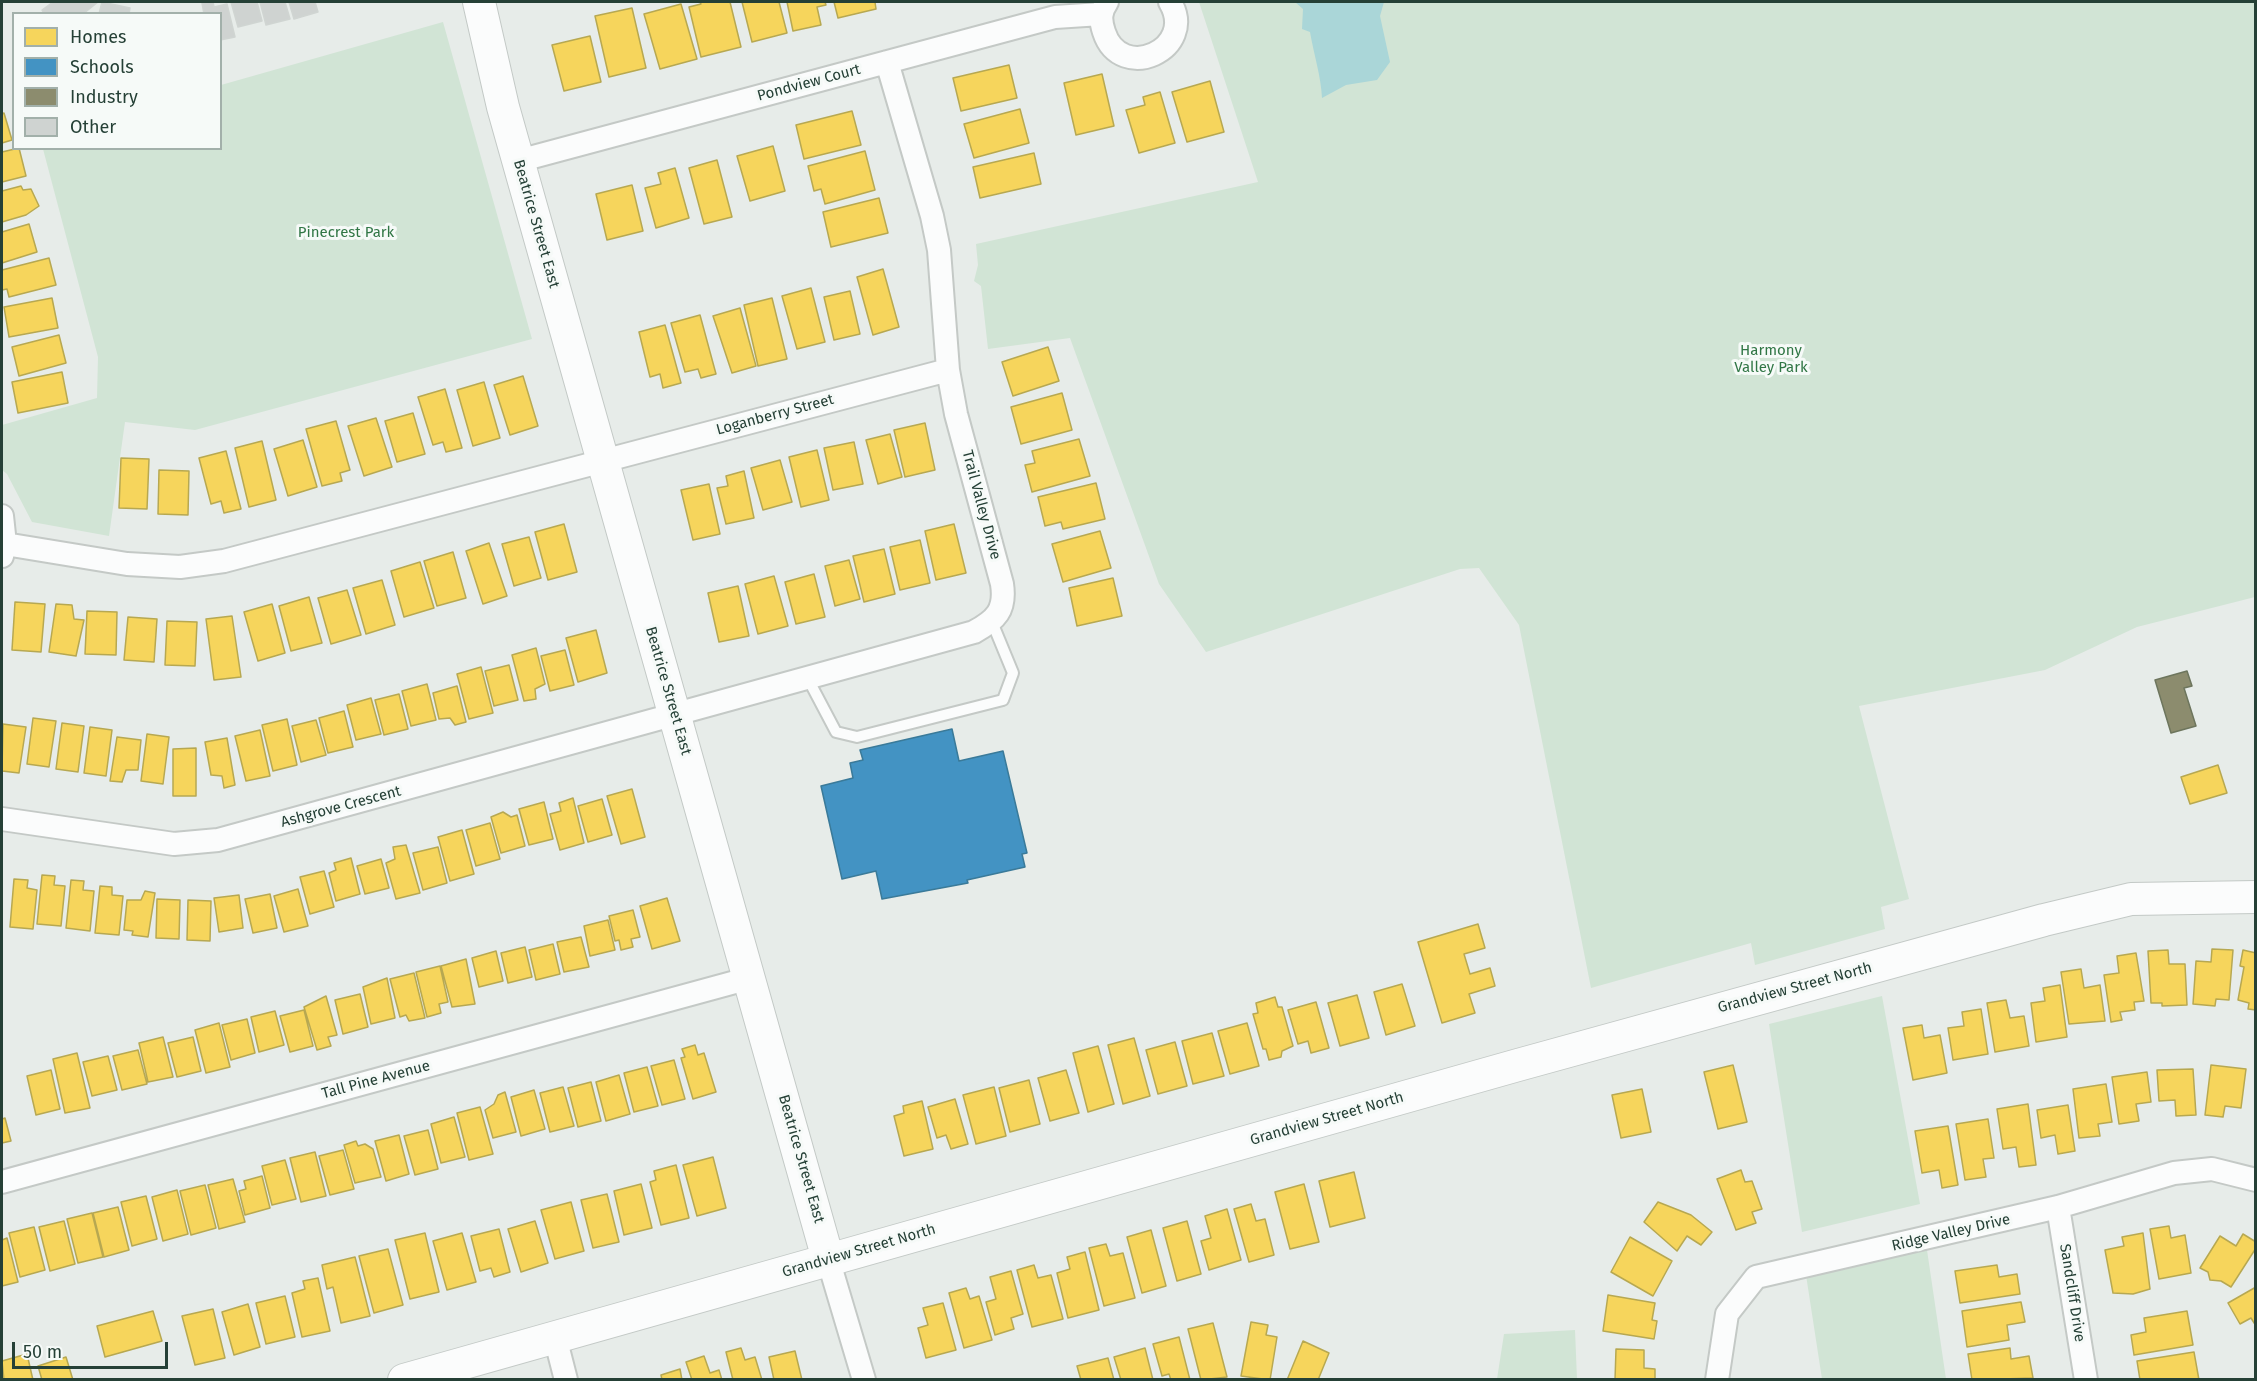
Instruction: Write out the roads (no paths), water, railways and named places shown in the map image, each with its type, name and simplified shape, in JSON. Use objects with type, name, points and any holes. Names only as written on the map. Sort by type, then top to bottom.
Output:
[{"type":"street","name":"Beatrice Street East","points":[[479,2],[518,161],[828,1260],[864,1380]]},
{"type":"street","name":"Pondview Court","points":[[518,161],[1055,17],[1104,8],[1107,40],[1115,50],[1136,58],[1149,57],[1162,51],[1170,41],[1176,27],[1174,8],[1170,2]]},
{"type":"street","name":"Trail Valley Drive","points":[[887,62],[929,204],[939,250],[948,370],[956,414],[1002,584],[1004,597],[1001,611],[992,622]]},
{"type":"street","name":"Loganberry Street","points":[[603,459],[948,370]]},
{"type":"street","points":[[2,516],[3,550],[127,564],[180,567],[277,548],[603,459]]},
{"type":"street","points":[[674,713],[974,632],[992,622]]},
{"type":"street","name":"Ashgrove Crescent","points":[[2,819],[163,843],[207,843],[536,754],[674,713]]},
{"type":"street","name":"Grandview Street North","points":[[404,1380],[2044,920],[2131,899],[2256,897]]},
{"type":"street","name":"Tall Pine Avenue","points":[[2,1182],[750,978]]},
{"type":"street","name":"Ridge Valley Drive","points":[[1717,1380],[1727,1314],[1756,1277],[2058,1207],[2174,1173],[2212,1169],[2256,1180]]},
{"type":"street","name":"Sandcliff Drive","points":[[2058,1207],[2086,1380]]},
{"type":"street","points":[[555,1337],[566,1380]]},
{"type":"lane","points":[[807,676],[836,732],[857,737],[1003,700],[1013,673],[992,622]]},
{"type":"water","points":[[1295,2],[1384,2],[1380,16],[1390,62],[1377,80],[1346,85],[1322,98],[1310,32],[1302,29],[1303,9]]},
{"type":"park label","name":"Pinecrest Park","points":[[346,233]]},
{"type":"park label","name":"Harmony Valley Park","points":[[1771,360]]}]
